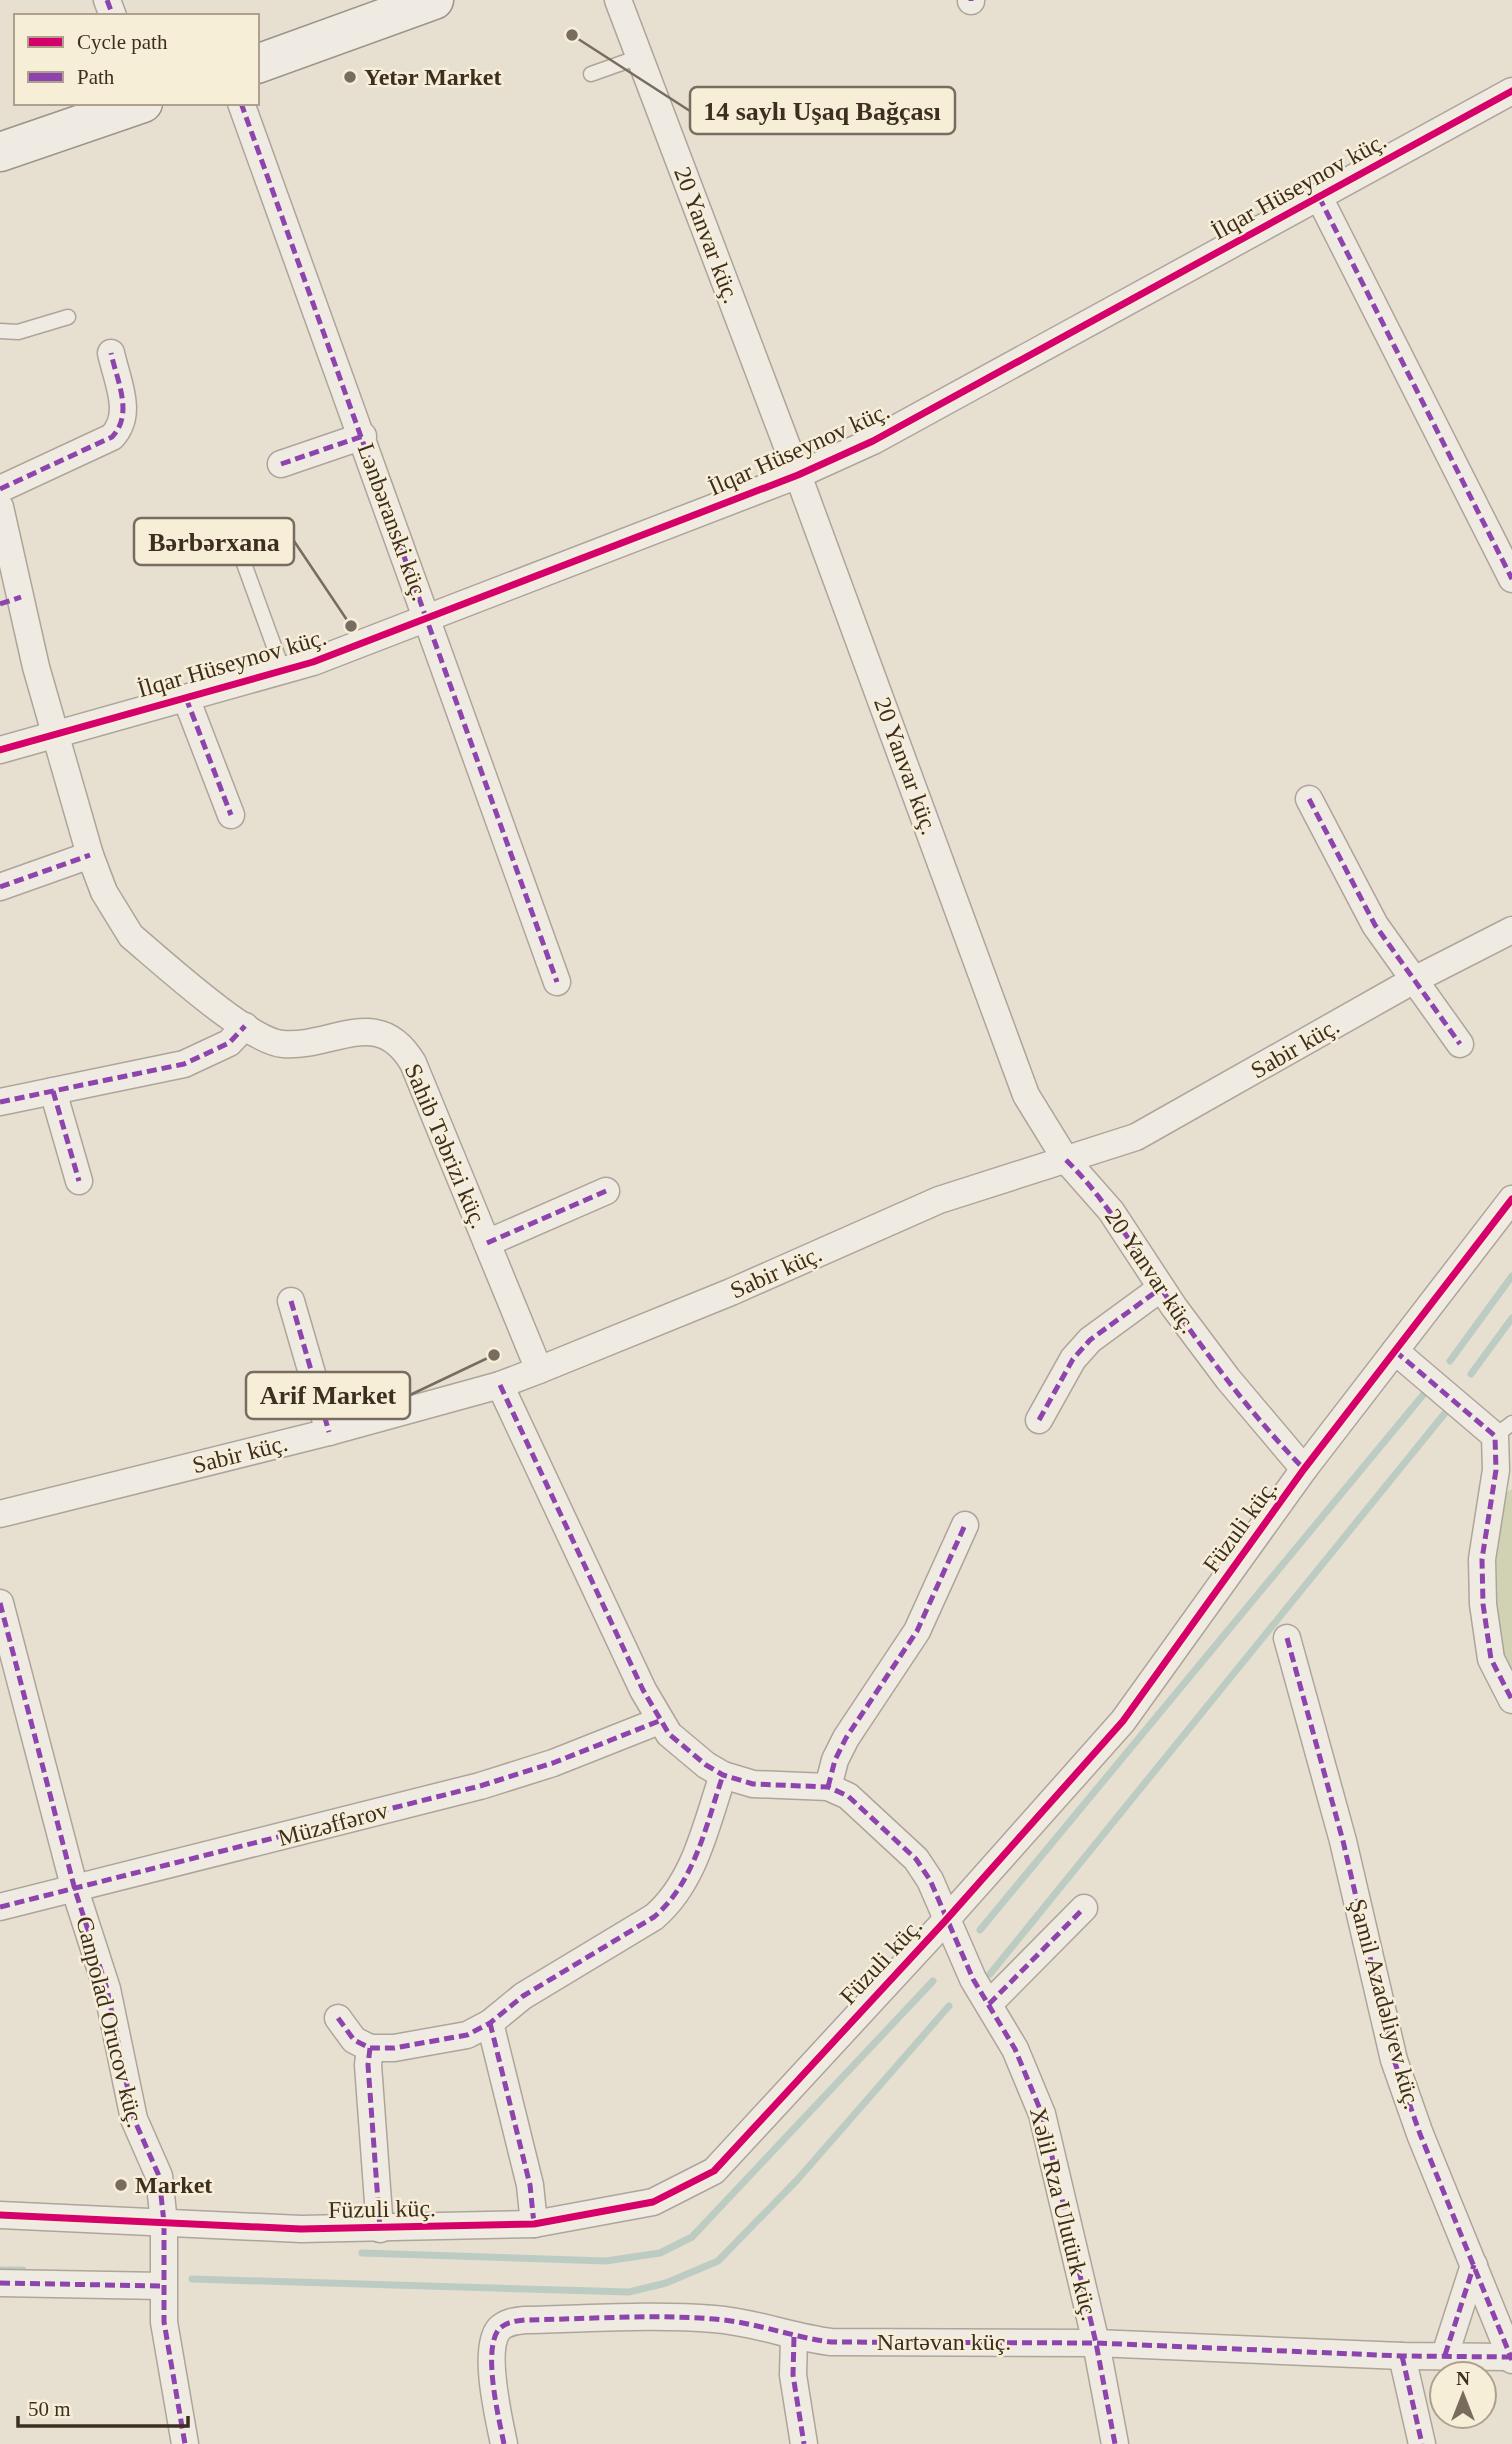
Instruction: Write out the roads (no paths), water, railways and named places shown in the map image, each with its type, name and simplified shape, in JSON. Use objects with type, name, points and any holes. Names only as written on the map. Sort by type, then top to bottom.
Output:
[{"type":"main road","points":[[259,63],[433,0]]},
{"type":"main road","points":[[0,152],[137,105]]},
{"type":"street","name":"20 Yanvar küç.","points":[[618,0],[798,475],[1026,1095],[1066,1160],[1111,1211],[1161,1288],[1228,1379],[1304,1469]]},
{"type":"street","name":"İlqar Hüseynov küç.","points":[[0,750],[283,671],[798,475],[873,441],[1512,91]]},
{"type":"street","name":"Lənbəranski küç.","points":[[242,105],[363,436],[557,982]]},
{"type":"street","points":[[1319,197],[1512,579]]},
{"type":"street","points":[[0,489],[112,437],[122,426],[125,414],[111,353]]},
{"type":"street","points":[[281,464],[363,436]]},
{"type":"street","name":"Sahib Təbrizi küç.","points":[[0,507],[11,600],[29,640],[90,855],[104,892],[131,936],[245,1026],[281,1044],[378,1031],[404,1047],[539,1370]]},
{"type":"street","points":[[186,698],[231,815]]},
{"type":"street","points":[[1309,799],[1376,925],[1460,1044]]},
{"type":"street","points":[[0,887],[90,855]]},
{"type":"street","name":"Sabir küç.","points":[[0,1514],[329,1432],[500,1385],[539,1370],[731,1292],[977,1185],[1136,1137],[1415,980],[1512,930]]},
{"type":"street","points":[[0,1102],[184,1065],[229,1043],[245,1026]]},
{"type":"street","points":[[53,1091],[79,1181]]},
{"type":"street","points":[[487,1243],[606,1191]]},
{"type":"street","name":"Füzuli küç.","points":[[0,2215],[301,2230],[534,2224],[653,2202],[714,2171],[946,1920],[1123,1721],[1304,1469],[1512,1199]]},
{"type":"street","points":[[1040,1420],[1073,1359],[1090,1340],[1161,1288]]},
{"type":"street","points":[[291,1301],[329,1432]]},
{"type":"street","points":[[1395,1351],[1503,1429],[1482,1559],[1483,1604],[1486,1641],[1505,1672],[1512,1700]]},
{"type":"street","points":[[500,1385],[659,1721],[670,1734],[723,1775],[753,1784],[828,1787],[848,1796],[916,1859],[930,1880],[946,1920]]},
{"type":"street","points":[[828,1787],[835,1760],[846,1738],[930,1607],[965,1525]]},
{"type":"street","name":"Canpolad Orucov küç.","points":[[0,1603],[75,1890],[107,1989],[134,2119],[159,2176],[164,2223],[162,2286],[167,2349],[185,2444]]},
{"type":"street","name":"Şamil Azadəliyev küç.","points":[[1287,1638],[1343,1841],[1394,2060],[1420,2134],[1511,2358]]},
{"type":"street","name":"Müzəffərov","points":[[0,1907],[480,1786],[553,1763],[659,1721]]},
{"type":"street","points":[[338,2018],[354,2040],[370,2048],[394,2048],[456,2038],[490,2023],[523,1996],[654,1917],[672,1902],[698,1851],[723,1775]]},
{"type":"street","points":[[989,2004],[1084,1908]]},
{"type":"street","name":"Xəlil Rza Ulutürk küç.","points":[[946,1920],[1015,2049],[1042,2114],[1096,2343],[1115,2444]]},
{"type":"street","points":[[490,2023],[530,2185],[534,2224]]},
{"type":"street","points":[[370,2048],[368,2065],[380,2229]]},
{"type":"street","points":[[1445,2355],[1474,2265]]},
{"type":"street","points":[[0,2283],[162,2286]]},
{"type":"street","name":"Nartəvan küç.","points":[[503,2444],[494,2389],[492,2344],[498,2330],[508,2323],[525,2320],[713,2319],[760,2325],[794,2337],[831,2342],[1096,2343],[1511,2358]]},
{"type":"street","points":[[794,2337],[793,2375],[804,2444]]},
{"type":"street","points":[[1402,2356],[1422,2444]]},
{"type":"lane","points":[[591,74],[639,57]]},
{"type":"lane","points":[[0,331],[18,332],[68,317]]},
{"type":"lane","points":[[238,547],[283,671]]},
{"type":"waterway","points":[[1450,1361],[1512,1276]]},
{"type":"waterway","points":[[1471,1374],[1512,1318]]},
{"type":"waterway","points":[[980,1930],[1423,1395]]},
{"type":"waterway","points":[[990,1974],[1445,1413]]},
{"type":"waterway","points":[[362,2253],[606,2261],[660,2253],[692,2237],[933,1981]]},
{"type":"waterway","points":[[192,2279],[629,2292],[666,2283],[718,2261],[798,2179],[949,2006]]},
{"type":"waterway","points":[[0,2270],[23,2270]]},
{"type":"place","name":"14 saylı Uşaq Bağçası","points":[[572,35]]},
{"type":"place","name":"Yetər Market","points":[[350,77]]},
{"type":"place","name":"Bərbərxana","points":[[351,626]]},
{"type":"place","name":"Arif Market","points":[[494,1355]]},
{"type":"place","name":"Market","points":[[121,2185]]}]
